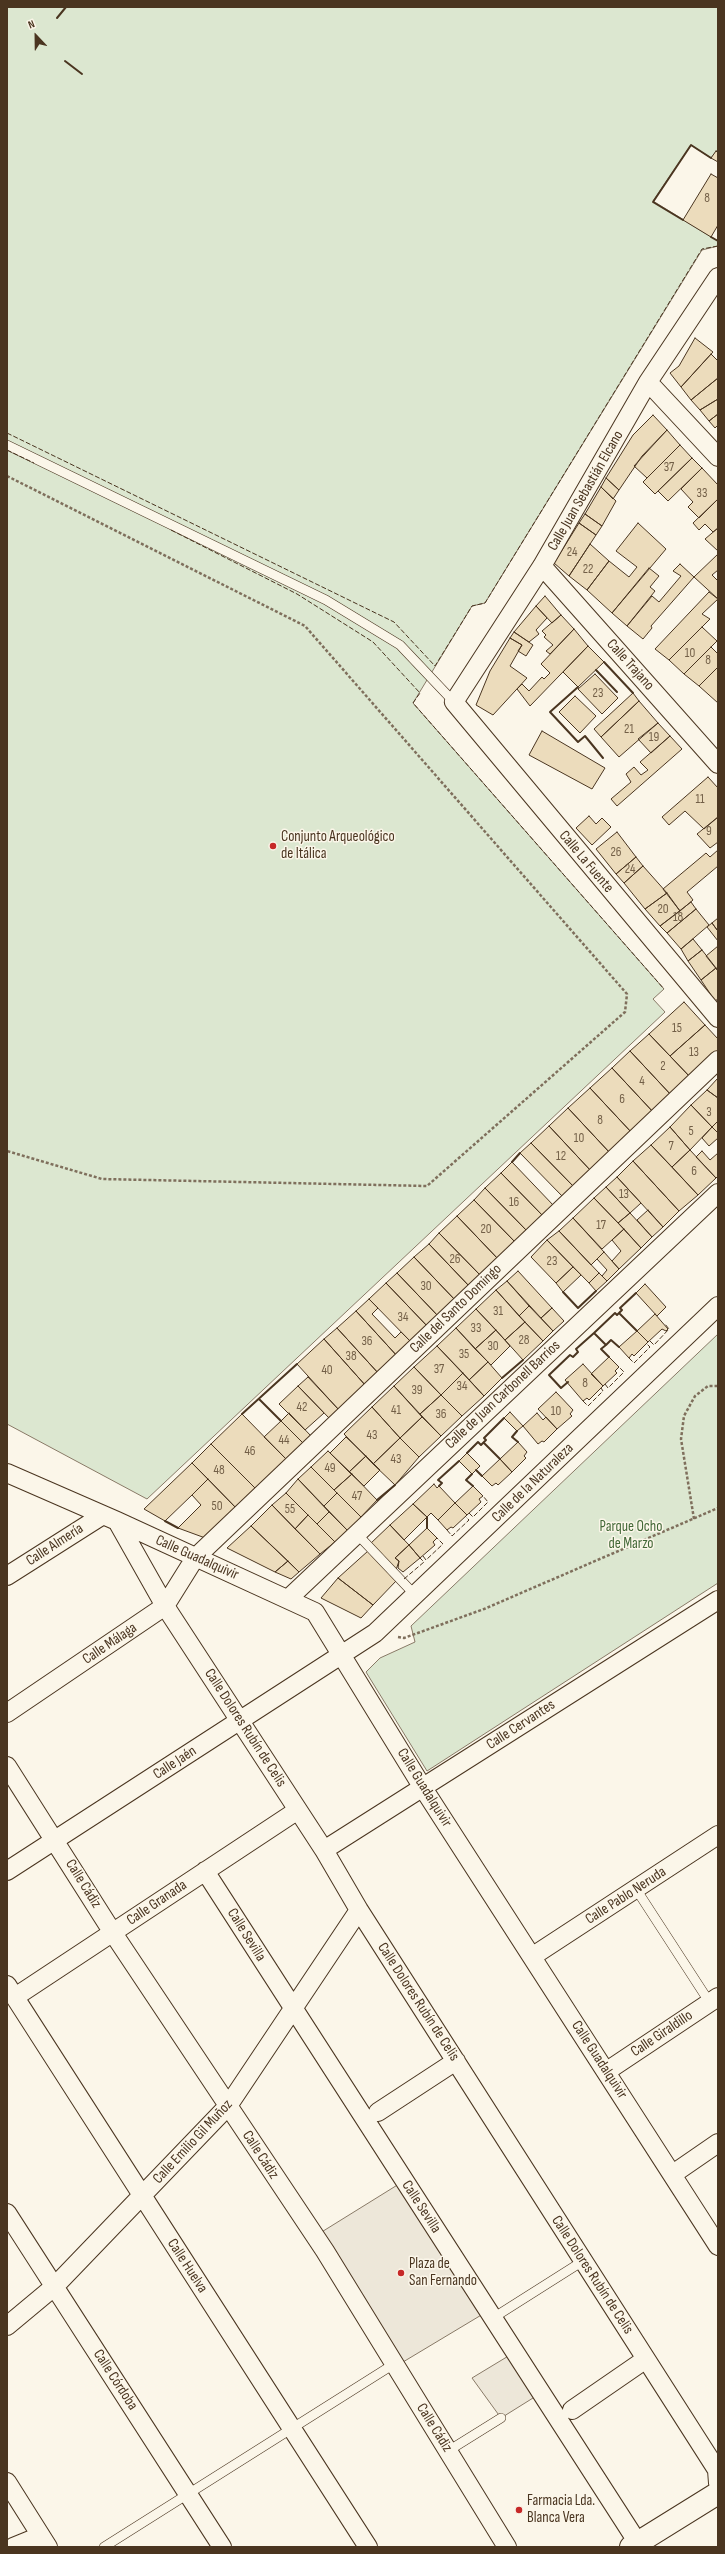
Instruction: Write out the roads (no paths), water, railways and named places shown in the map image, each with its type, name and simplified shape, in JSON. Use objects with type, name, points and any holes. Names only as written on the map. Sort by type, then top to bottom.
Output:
[{"type":"street","name":"Calle Juan Sebastián Elcano","points":[[454,703],[542,566],[648,382],[718,277]]},
{"type":"street","points":[[648,382],[718,457]]},
{"type":"street","name":"Calle Trajano","points":[[542,566],[718,764]]},
{"type":"street","name":"Calle La Fuente","points":[[454,703],[717,1015]]},
{"type":"street","name":"Calle del Santo Domingo","points":[[195,1558],[718,1060]]},
{"type":"street","name":"Calle de Juan Carbonell Barrios","points":[[289,1598],[718,1193]]},
{"type":"street","name":"Calle de la Naturaleza","points":[[342,1654],[375,1633],[718,1306]]},
{"type":"street","name":"Calle Guadalquivir","points":[[7,1474],[110,1518],[195,1558],[289,1598],[315,1612],[423,1788],[533,1956],[718,2246]]},
{"type":"street","name":"Calle Almería","points":[[7,1576],[110,1518]]},
{"type":"street","name":"Calle Dolores Rubín de Celis","points":[[110,1518],[239,1721],[324,1850],[359,1910],[717,2470],[718,2483]]},
{"type":"street","name":"Calle Málaga","points":[[7,1713],[165,1606],[195,1558]]},
{"type":"street","name":"Calle Cervantes","points":[[324,1850],[718,1600]]},
{"type":"street","name":"Calle Jaén","points":[[7,1871],[342,1654]]},
{"type":"street","name":"Calle Cádiz","points":[[7,1766],[56,1840],[113,1933],[324,2252],[508,2547]]},
{"type":"street","name":"Calle Granada","points":[[11,1991],[113,1933],[298,1810]]},
{"type":"street","name":"Calle Pablo Neruda","points":[[533,1956],[718,1835]]},
{"type":"street","name":"Calle Sevilla","points":[[205,1871],[493,2318],[635,2545]]},
{"type":"street","name":"Calle Emilio Gil Muñoz","points":[[7,2326],[55,2286],[228,2106],[292,2008],[359,1910]]},
{"type":"street","name":"Calle Huelva","points":[[11,1991],[368,2547]]},
{"type":"street","name":"Calle Giraldillo","points":[[607,2071],[714,2000]]},
{"type":"street","points":[[378,2112],[456,2061]]},
{"type":"street","points":[[673,2174],[718,2143]]},
{"type":"street","name":"Calle Córdoba","points":[[7,2213],[222,2547]]},
{"type":"street","points":[[572,2410],[646,2359]]},
{"type":"street","points":[[7,2482],[44,2541],[13,2547]]},
{"type":"street","points":[[635,2545],[718,2493]]},
{"type":"lane","points":[[7,445],[326,600],[400,645],[454,703]]},
{"type":"lane","points":[[357,1534],[415,1595]]},
{"type":"lane","points":[[636,1889],[714,2000]]},
{"type":"lane","points":[[493,2318],[583,2261]]},
{"type":"lane","points":[[104,2547],[394,2364]]},
{"type":"lane","points":[[448,2451],[501,2418]]},
{"type":"place","name":"Conjunto Arqueológico de Itálica","points":[[273,846]]},
{"type":"place","name":"Plaza de San Fernando","points":[[401,2273]]},
{"type":"place","name":"Farmacia Lda. Blanca Vera","points":[[519,2510]]},
{"type":"park label","name":"Parque Ocho de Marzo","points":[[631,1536]]}]
